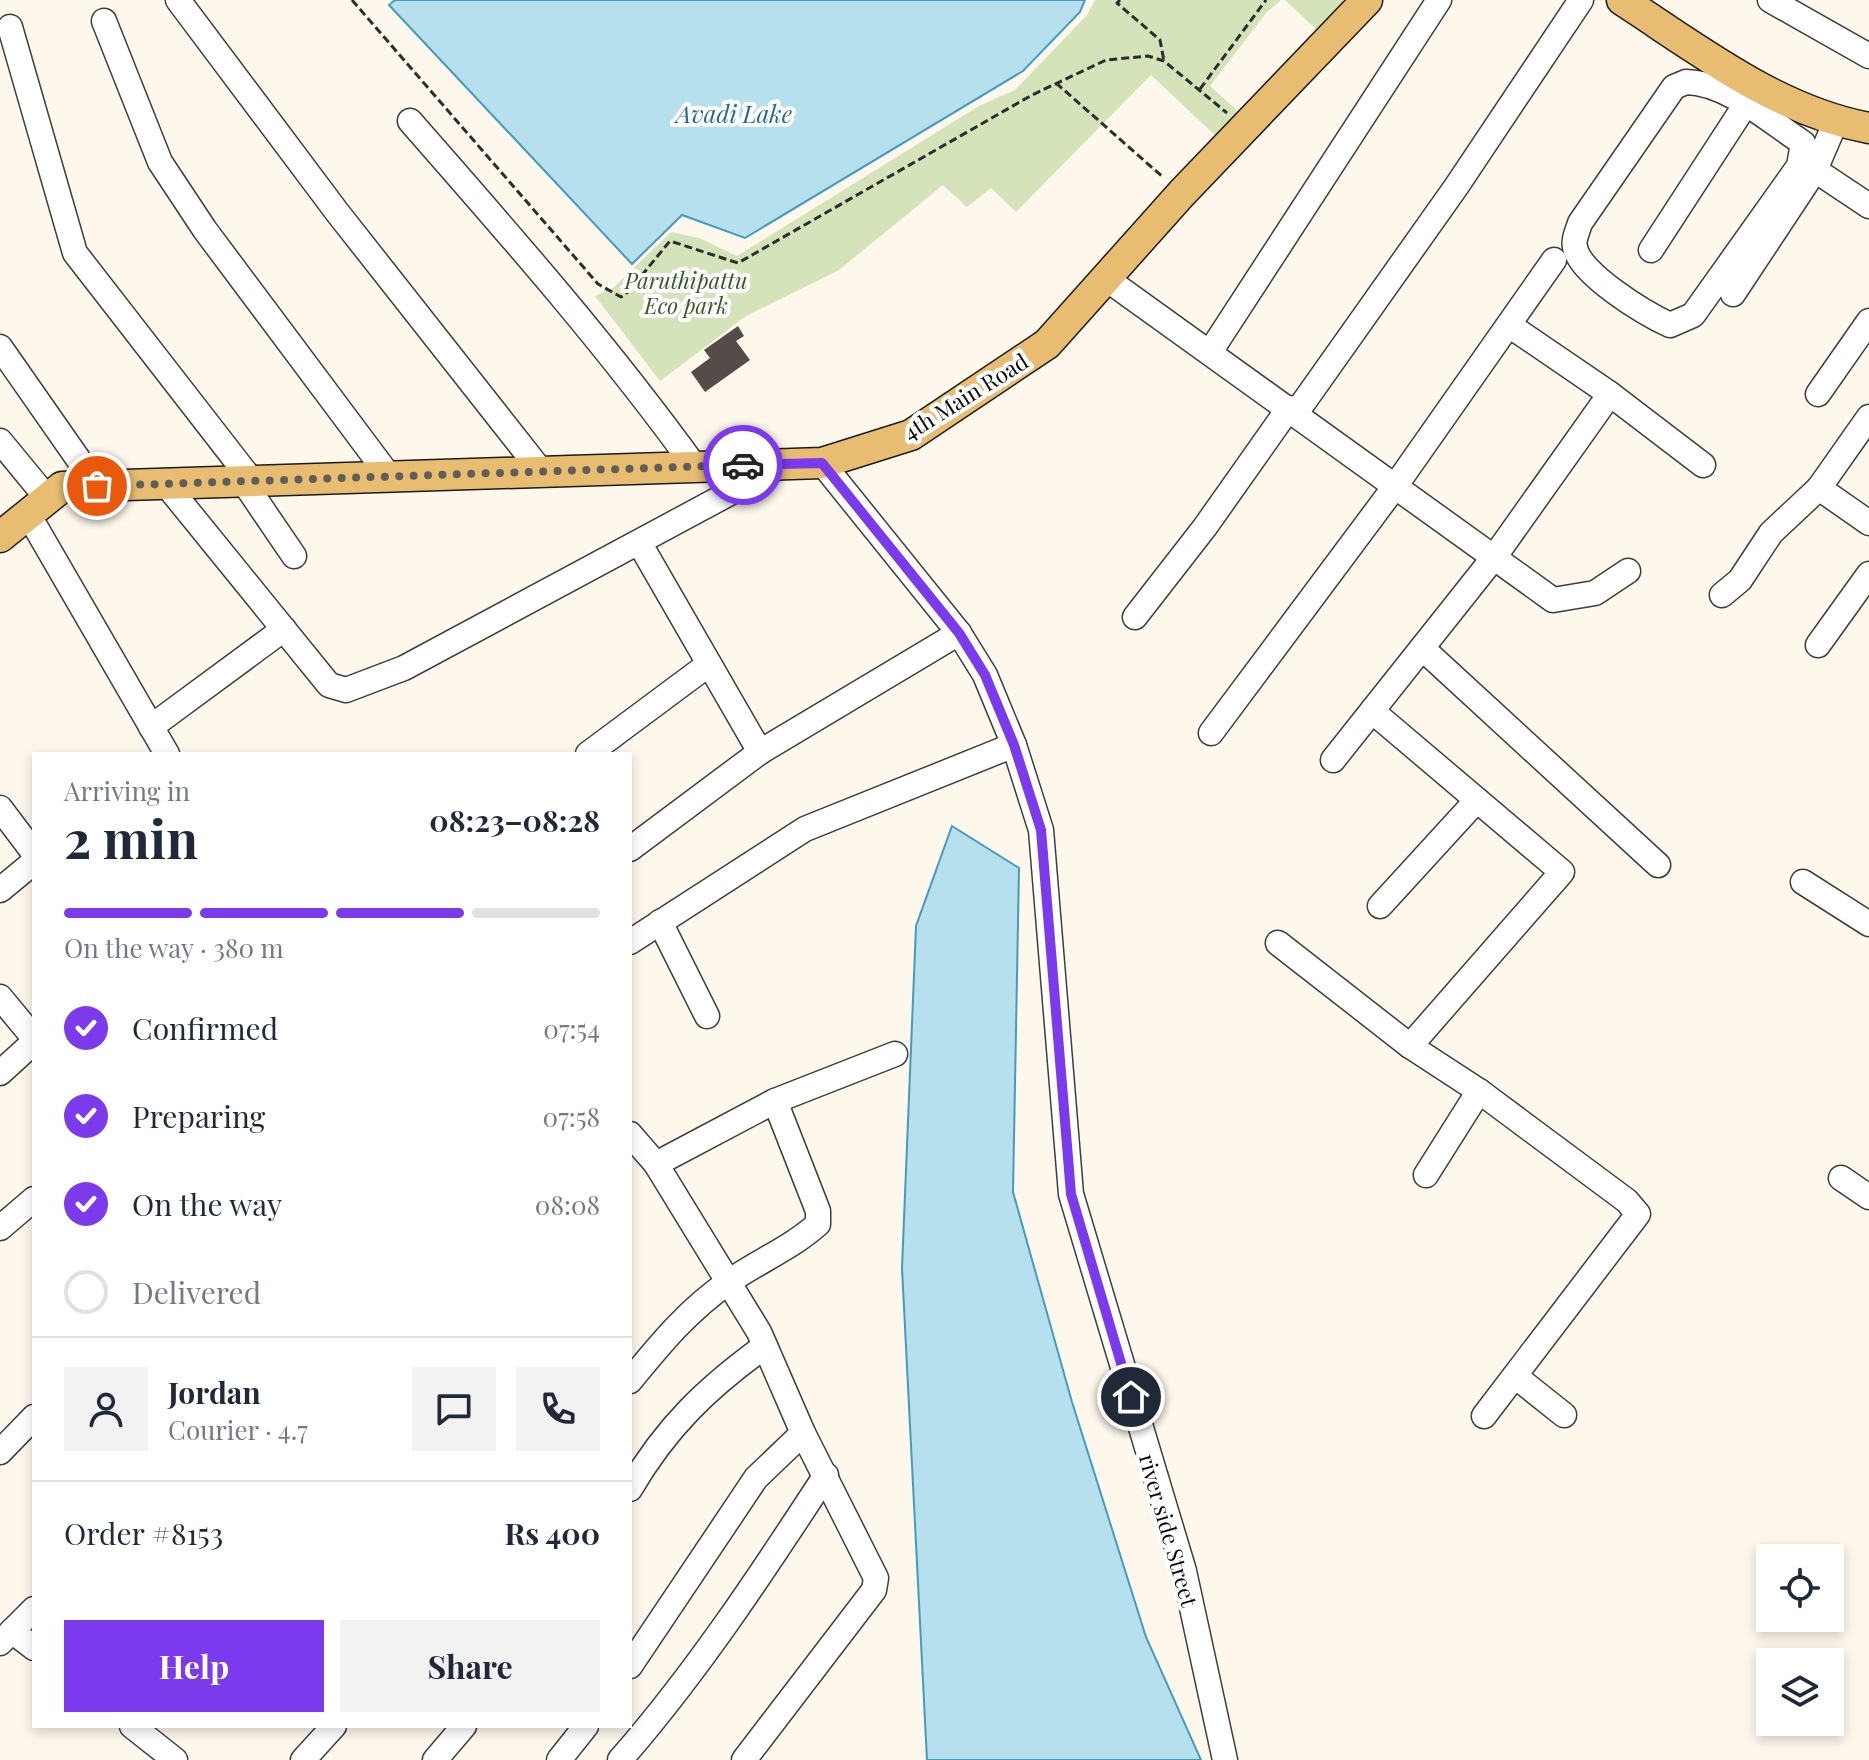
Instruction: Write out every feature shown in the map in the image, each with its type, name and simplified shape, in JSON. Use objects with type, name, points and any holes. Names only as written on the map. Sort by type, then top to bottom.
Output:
[{"type":"main road","name":"4th Main Road","points":[[0,537],[62,487],[822,463],[911,435],[1047,344],[1108,280],[1182,193],[1367,0]]},
{"type":"main road","points":[[1622,0],[1751,96],[1869,128]]},
{"type":"street","points":[[178,0],[337,212],[541,471]]},
{"type":"street","points":[[1210,352],[1439,0]]},
{"type":"street","points":[[1135,617],[1292,411],[1456,187],[1581,0]]},
{"type":"street","points":[[1770,0],[1869,56]]},
{"type":"street","points":[[104,21],[160,162],[205,230],[389,476]]},
{"type":"street","points":[[10,27],[75,253],[248,481],[294,556]]},
{"type":"street","points":[[1686,82],[1704,82],[1751,96],[1803,143],[1799,166],[1693,315],[1670,325],[1651,317],[1581,265],[1574,245],[1580,223],[1674,87],[1686,82]]},
{"type":"street","points":[[1651,250],[1751,96]]},
{"type":"street","points":[[410,121],[566,299],[629,376],[695,467]]},
{"type":"street","points":[[1733,294],[1815,170],[1836,121]]},
{"type":"street","points":[[1815,170],[1869,206]]},
{"type":"street","points":[[1211,733],[1396,485],[1554,260]]},
{"type":"street","points":[[1108,280],[1553,600],[1595,593],[1628,571]]},
{"type":"street","points":[[1818,394],[1869,321]]},
{"type":"street","points":[[1509,325],[1610,394],[1703,465]]},
{"type":"street","points":[[0,347],[97,486]]},
{"type":"street","points":[[1333,760],[1495,556],[1610,394]]},
{"type":"street","points":[[1722,595],[1740,580],[1771,533],[1819,488],[1869,417]]},
{"type":"street","points":[[0,441],[38,506],[164,752]]},
{"type":"street","name":"river side Street","points":[[822,463],[959,633],[985,675],[1014,745],[1041,830],[1071,1194],[1184,1571],[1225,1760]]},
{"type":"street","points":[[165,483],[329,685],[346,690],[404,668],[785,464]]},
{"type":"street","points":[[1819,488],[1869,523]]},
{"type":"street","points":[[640,544],[760,752]]},
{"type":"street","points":[[1818,645],[1869,574]]},
{"type":"street","points":[[151,727],[284,629]]},
{"type":"street","points":[[632,848],[760,752],[959,633]]},
{"type":"street","points":[[1422,648],[1658,865]]},
{"type":"street","points":[[591,752],[709,664]]},
{"type":"street","points":[[1372,711],[1562,872],[1410,1046]]},
{"type":"street","points":[[632,941],[805,829],[1014,745]]},
{"type":"street","points":[[1380,906],[1477,800]]},
{"type":"street","points":[[0,808],[32,850]]},
{"type":"street","points":[[0,890],[32,864]]},
{"type":"street","points":[[1803,882],[1869,924]]},
{"type":"street","points":[[660,922],[707,1016]]},
{"type":"street","points":[[1278,943],[1410,1046],[1479,1091],[1627,1201],[1638,1214],[1484,1416]]},
{"type":"street","points":[[0,997],[32,1037]]},
{"type":"street","points":[[0,1073],[32,1042]]},
{"type":"street","points":[[656,1164],[775,1101],[895,1054]]},
{"type":"street","points":[[1426,1175],[1479,1091]]},
{"type":"street","points":[[632,1379],[681,1318],[730,1281],[802,1238],[818,1224],[818,1211],[775,1101]]},
{"type":"street","points":[[632,1136],[656,1164],[730,1281],[765,1346],[803,1433],[876,1578],[876,1586],[744,1760]]},
{"type":"street","points":[[1841,1178],[1869,1197]]},
{"type":"street","points":[[0,1228],[32,1201]]},
{"type":"street","points":[[632,1486],[686,1410],[765,1346]]},
{"type":"street","points":[[1515,1376],[1564,1415]]},
{"type":"street","points":[[0,1452],[32,1419]]},
{"type":"street","points":[[632,1663],[756,1478],[803,1433]]},
{"type":"street","points":[[620,1760],[653,1722],[750,1591],[826,1475]]},
{"type":"street","points":[[32,1611],[6,1637],[32,1647]]},
{"type":"street","points":[[135,1728],[175,1760]]},
{"type":"street","points":[[303,1760],[332,1728]]},
{"type":"street","points":[[435,1760],[462,1728]]},
{"type":"street","points":[[559,1760],[584,1728]]},
{"type":"path","points":[[352,0],[598,284],[621,297],[670,241],[738,263],[1056,83],[1106,60],[1148,56],[1164,61],[1244,127]]},
{"type":"path","points":[[1120,0],[1117,3],[1160,40],[1164,61]]},
{"type":"path","points":[[1200,89],[1266,0]]},
{"type":"path","points":[[1056,83],[1182,193]]},
{"type":"green space","name":"Paruthipattu Eco park","points":[[1095,0],[1281,0],[1266,13],[1210,86],[1242,115],[1219,139],[1151,75],[1016,212],[991,188],[967,207],[943,185],[839,270],[746,316],[660,381],[595,296],[613,288],[671,232],[699,238],[737,256],[979,106],[1015,90],[1087,15]]},
{"type":"green space","points":[[1285,0],[1342,0],[1345,3],[1318,31]]},
{"type":"water","name":"Avadi Lake","points":[[395,0],[1085,0],[1080,12],[1023,71],[745,238],[682,215],[632,264],[389,5]]},
{"type":"water","points":[[952,826],[1019,868],[1013,1192],[1072,1402],[1146,1637],[1201,1760],[927,1760],[902,1268],[916,926]]},
{"type":"building","points":[[738,326],[744,336],[736,341],[750,360],[705,392],[691,372],[710,358],[704,350]]},
{"type":"way so far","points":[[97,486],[743,465]]},
{"type":"route","points":[[743,465],[822,463],[959,633],[985,675],[1014,745],[1041,830],[1071,1194],[1131,1397]]}]
